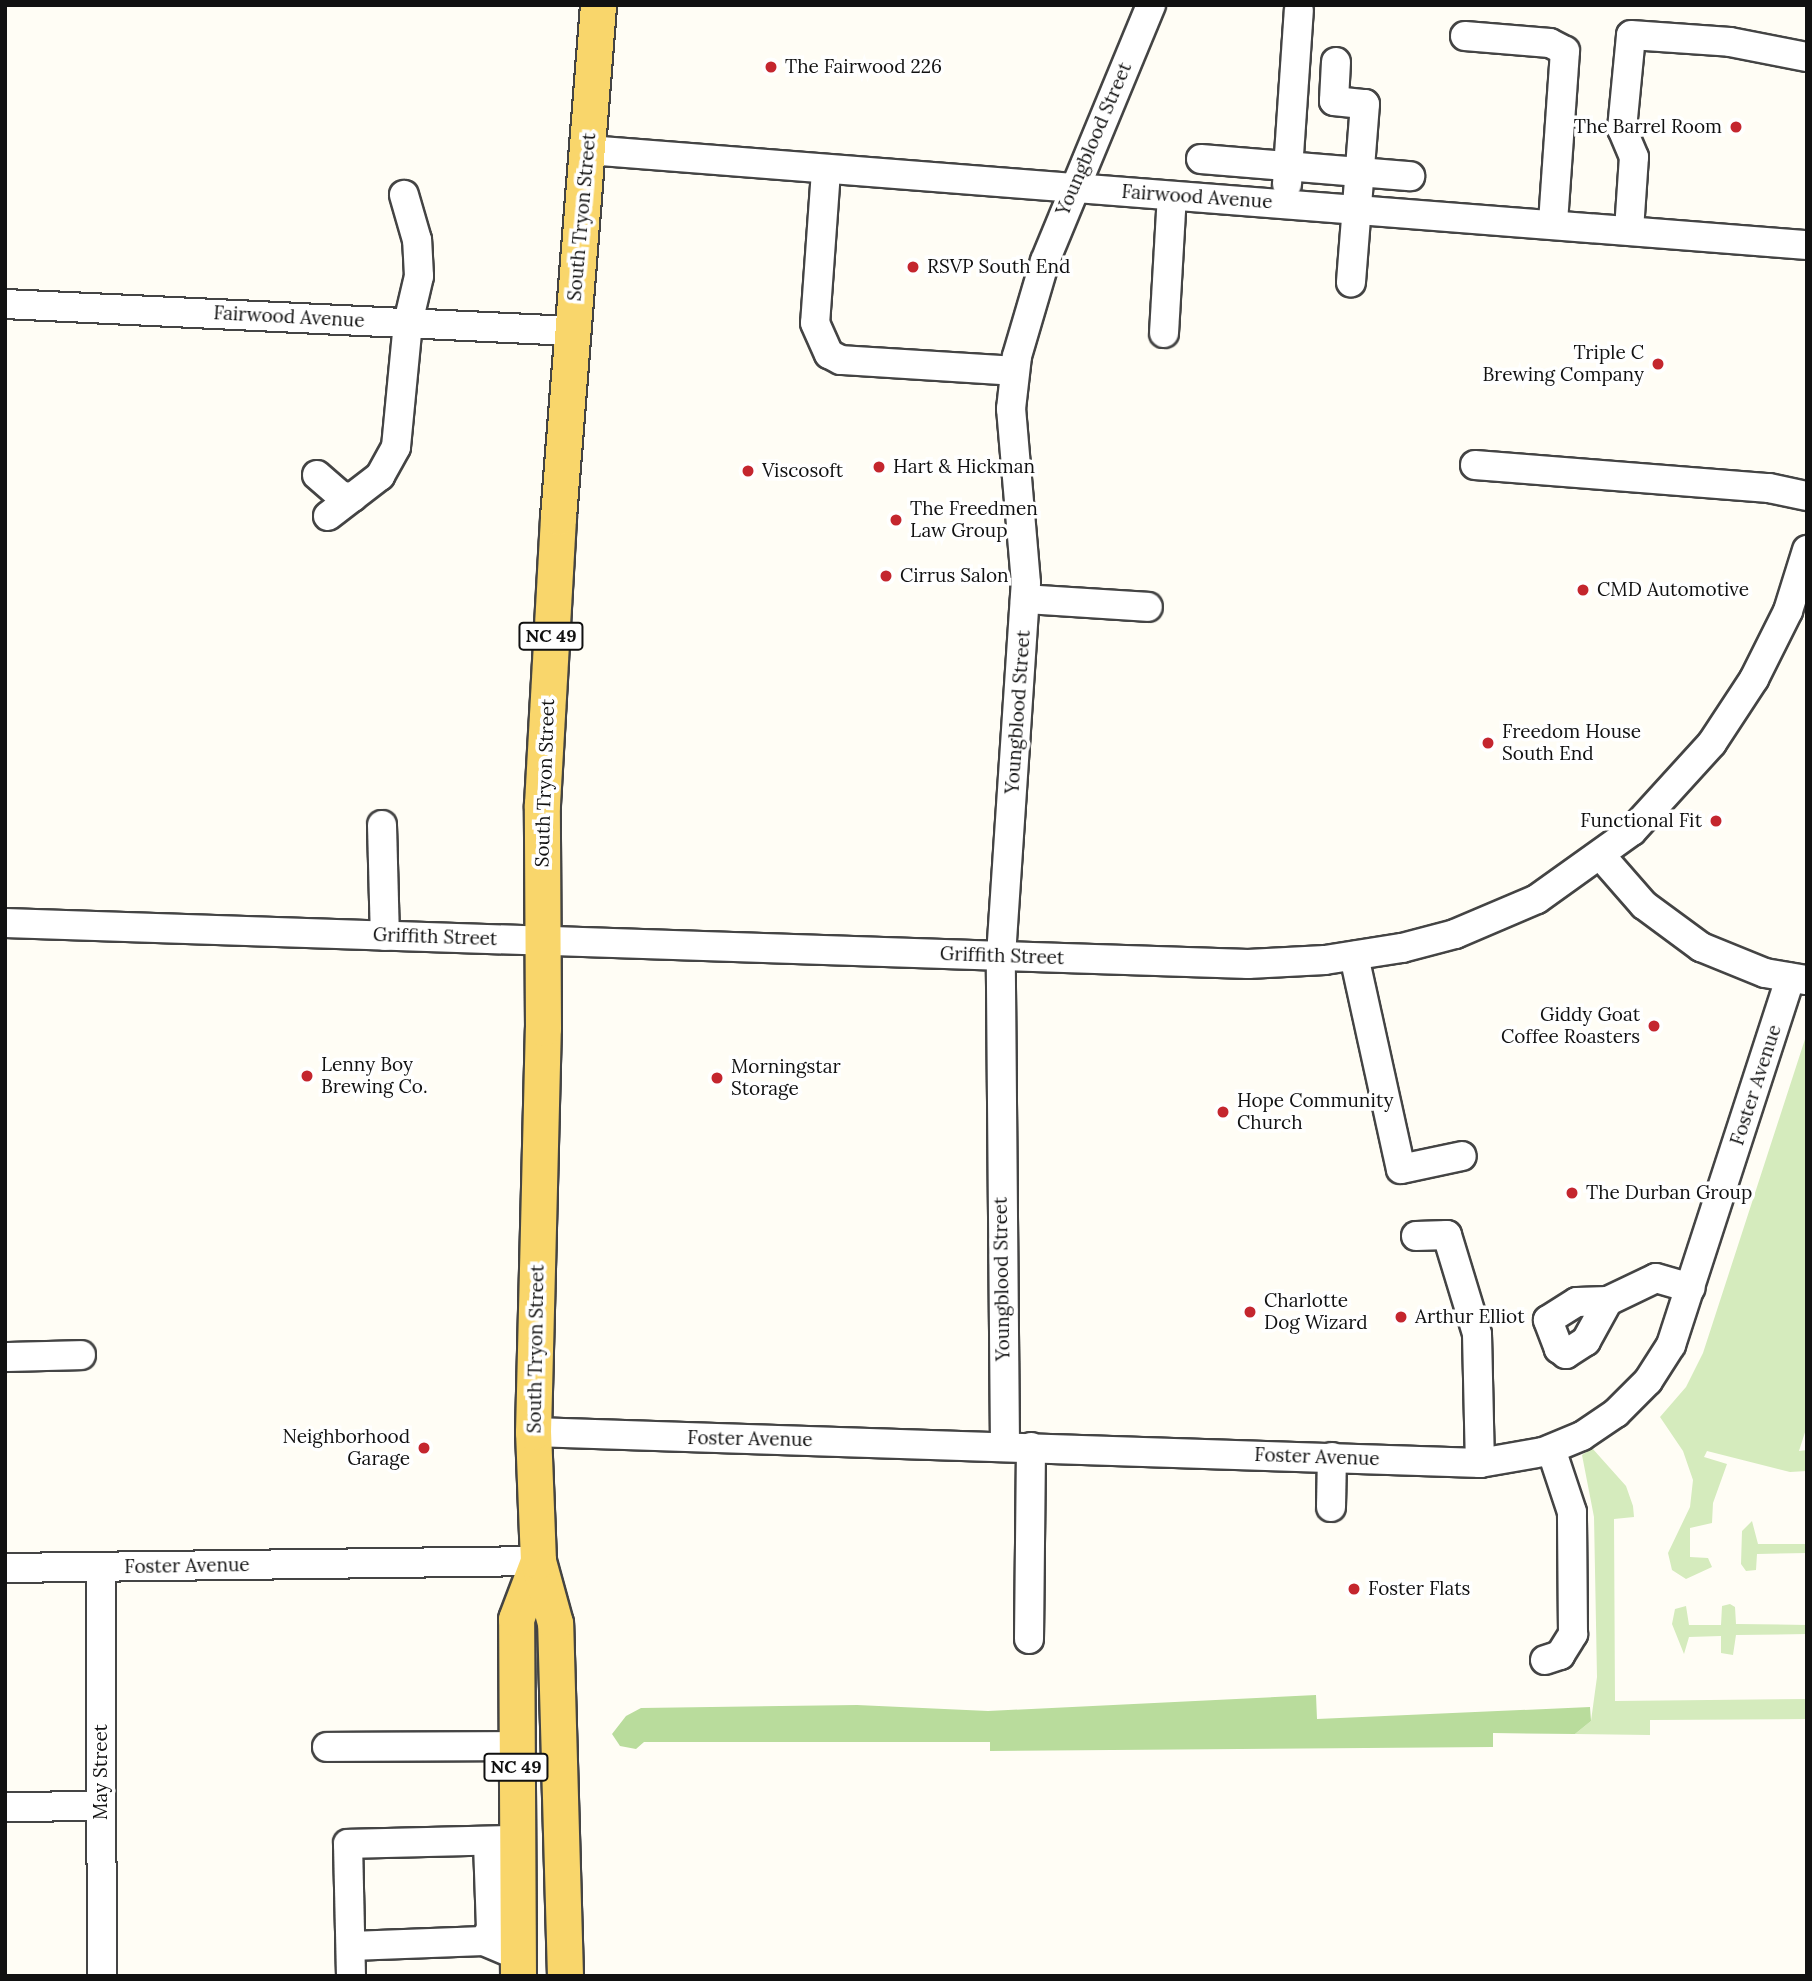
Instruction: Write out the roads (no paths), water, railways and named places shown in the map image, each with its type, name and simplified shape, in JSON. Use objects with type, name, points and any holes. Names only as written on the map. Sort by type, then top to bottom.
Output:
[{"type":"main road","name":"South Tryon Street","points":[[565,1976],[555,1623],[538,1561],[533,1432],[543,1028],[543,777],[572,331],[598,5]]},
{"type":"main road","name":"South Tryon Street","points":[[519,1966],[503,1840],[516,1746],[516,1619],[538,1561]]},
{"type":"street","name":"Youngblood Street","points":[[1029,1639],[1018,1446],[1001,956],[1025,599],[1012,462],[1015,371],[1023,331],[1073,188],[1151,5]]},
{"type":"street","points":[[1286,204],[1299,10]]},
{"type":"street","points":[[1629,230],[1634,157],[1622,129],[1631,35],[1730,42],[1780,55],[1807,57]]},
{"type":"street","points":[[1465,36],[1550,43],[1565,51],[1553,224]]},
{"type":"street","points":[[1336,62],[1334,100],[1365,104],[1351,282]]},
{"type":"street","name":"Fairwood Avenue","points":[[588,150],[826,171],[1807,245]]},
{"type":"street","points":[[1201,159],[1410,176]]},
{"type":"street","points":[[826,171],[815,315],[820,341],[828,354],[841,359],[1015,371]]},
{"type":"street","points":[[328,516],[380,476],[396,447],[408,323],[419,276],[417,240],[404,195]]},
{"type":"street","points":[[1164,333],[1172,195]]},
{"type":"street","name":"Fairwood Avenue","points":[[5,304],[572,331]]},
{"type":"street","points":[[1475,465],[1769,488],[1807,496]]},
{"type":"street","points":[[317,475],[341,496],[353,497]]},
{"type":"street","name":"Griffith Street","points":[[5,923],[1248,964],[1354,956],[1455,934],[1537,899],[1602,858],[1660,803],[1728,721],[1782,623],[1807,550]]},
{"type":"street","points":[[1025,599],[1148,607]]},
{"type":"street","points":[[382,825],[385,936]]},
{"type":"street","points":[[1602,858],[1644,905],[1700,947],[1743,966],[1798,979]]},
{"type":"street","points":[[1354,956],[1401,1169],[1462,1156]]},
{"type":"street","name":"Foster Avenue","points":[[533,1432],[1480,1462],[1516,1460],[1550,1449],[1601,1424],[1648,1381],[1671,1345],[1798,979]]},
{"type":"street","points":[[1416,1236],[1447,1236],[1478,1334],[1480,1462]]},
{"type":"street","points":[[1608,1301],[1656,1278],[1691,1288]]},
{"type":"street","points":[[5,1357],[81,1355]]},
{"type":"street","points":[[1545,1660],[1560,1655],[1573,1634],[1572,1512],[1550,1449]]},
{"type":"street","points":[[1331,1507],[1332,1457]]},
{"type":"street","name":"Foster Avenue","points":[[5,1568],[538,1561]]},
{"type":"street","name":"May Street","points":[[101,1568],[102,1976]]},
{"type":"street","points":[[327,1747],[516,1746]]},
{"type":"street","points":[[5,1807],[102,1806]]},
{"type":"street","points":[[351,1976],[348,1844],[503,1840],[491,1929],[484,1941]]},
{"type":"street","points":[[351,1946],[484,1941],[519,1966]]},
{"type":"place","name":"The Fairwood 226","points":[[771,67]]},
{"type":"place","name":"The Barrel Room","points":[[1736,127]]},
{"type":"place","name":"RSVP South End","points":[[913,267]]},
{"type":"place","name":"Triple C Brewing Company","points":[[1658,364]]},
{"type":"place","name":"Hart & Hickman","points":[[879,467]]},
{"type":"place","name":"Viscosoft","points":[[748,471]]},
{"type":"place","name":"The Freedmen Law Group","points":[[896,520]]},
{"type":"place","name":"Cirrus Salon","points":[[886,576]]},
{"type":"place","name":"CMD Automotive","points":[[1583,590]]},
{"type":"place","name":"Freedom House South End","points":[[1488,743]]},
{"type":"place","name":"Functional Fit","points":[[1716,821]]},
{"type":"place","name":"Giddy Goat Coffee Roasters","points":[[1654,1026]]},
{"type":"place","name":"Lenny Boy Brewing Co.","points":[[307,1076]]},
{"type":"place","name":"Morningstar Storage","points":[[717,1078]]},
{"type":"place","name":"Hope Community Church","points":[[1223,1112]]},
{"type":"place","name":"The Durban Group","points":[[1572,1193]]},
{"type":"place","name":"Charlotte Dog Wizard","points":[[1250,1312]]},
{"type":"place","name":"Arthur Elliot","points":[[1401,1317]]},
{"type":"place","name":"Neighborhood Garage","points":[[424,1448]]},
{"type":"place","name":"Foster Flats","points":[[1354,1589]]}]
